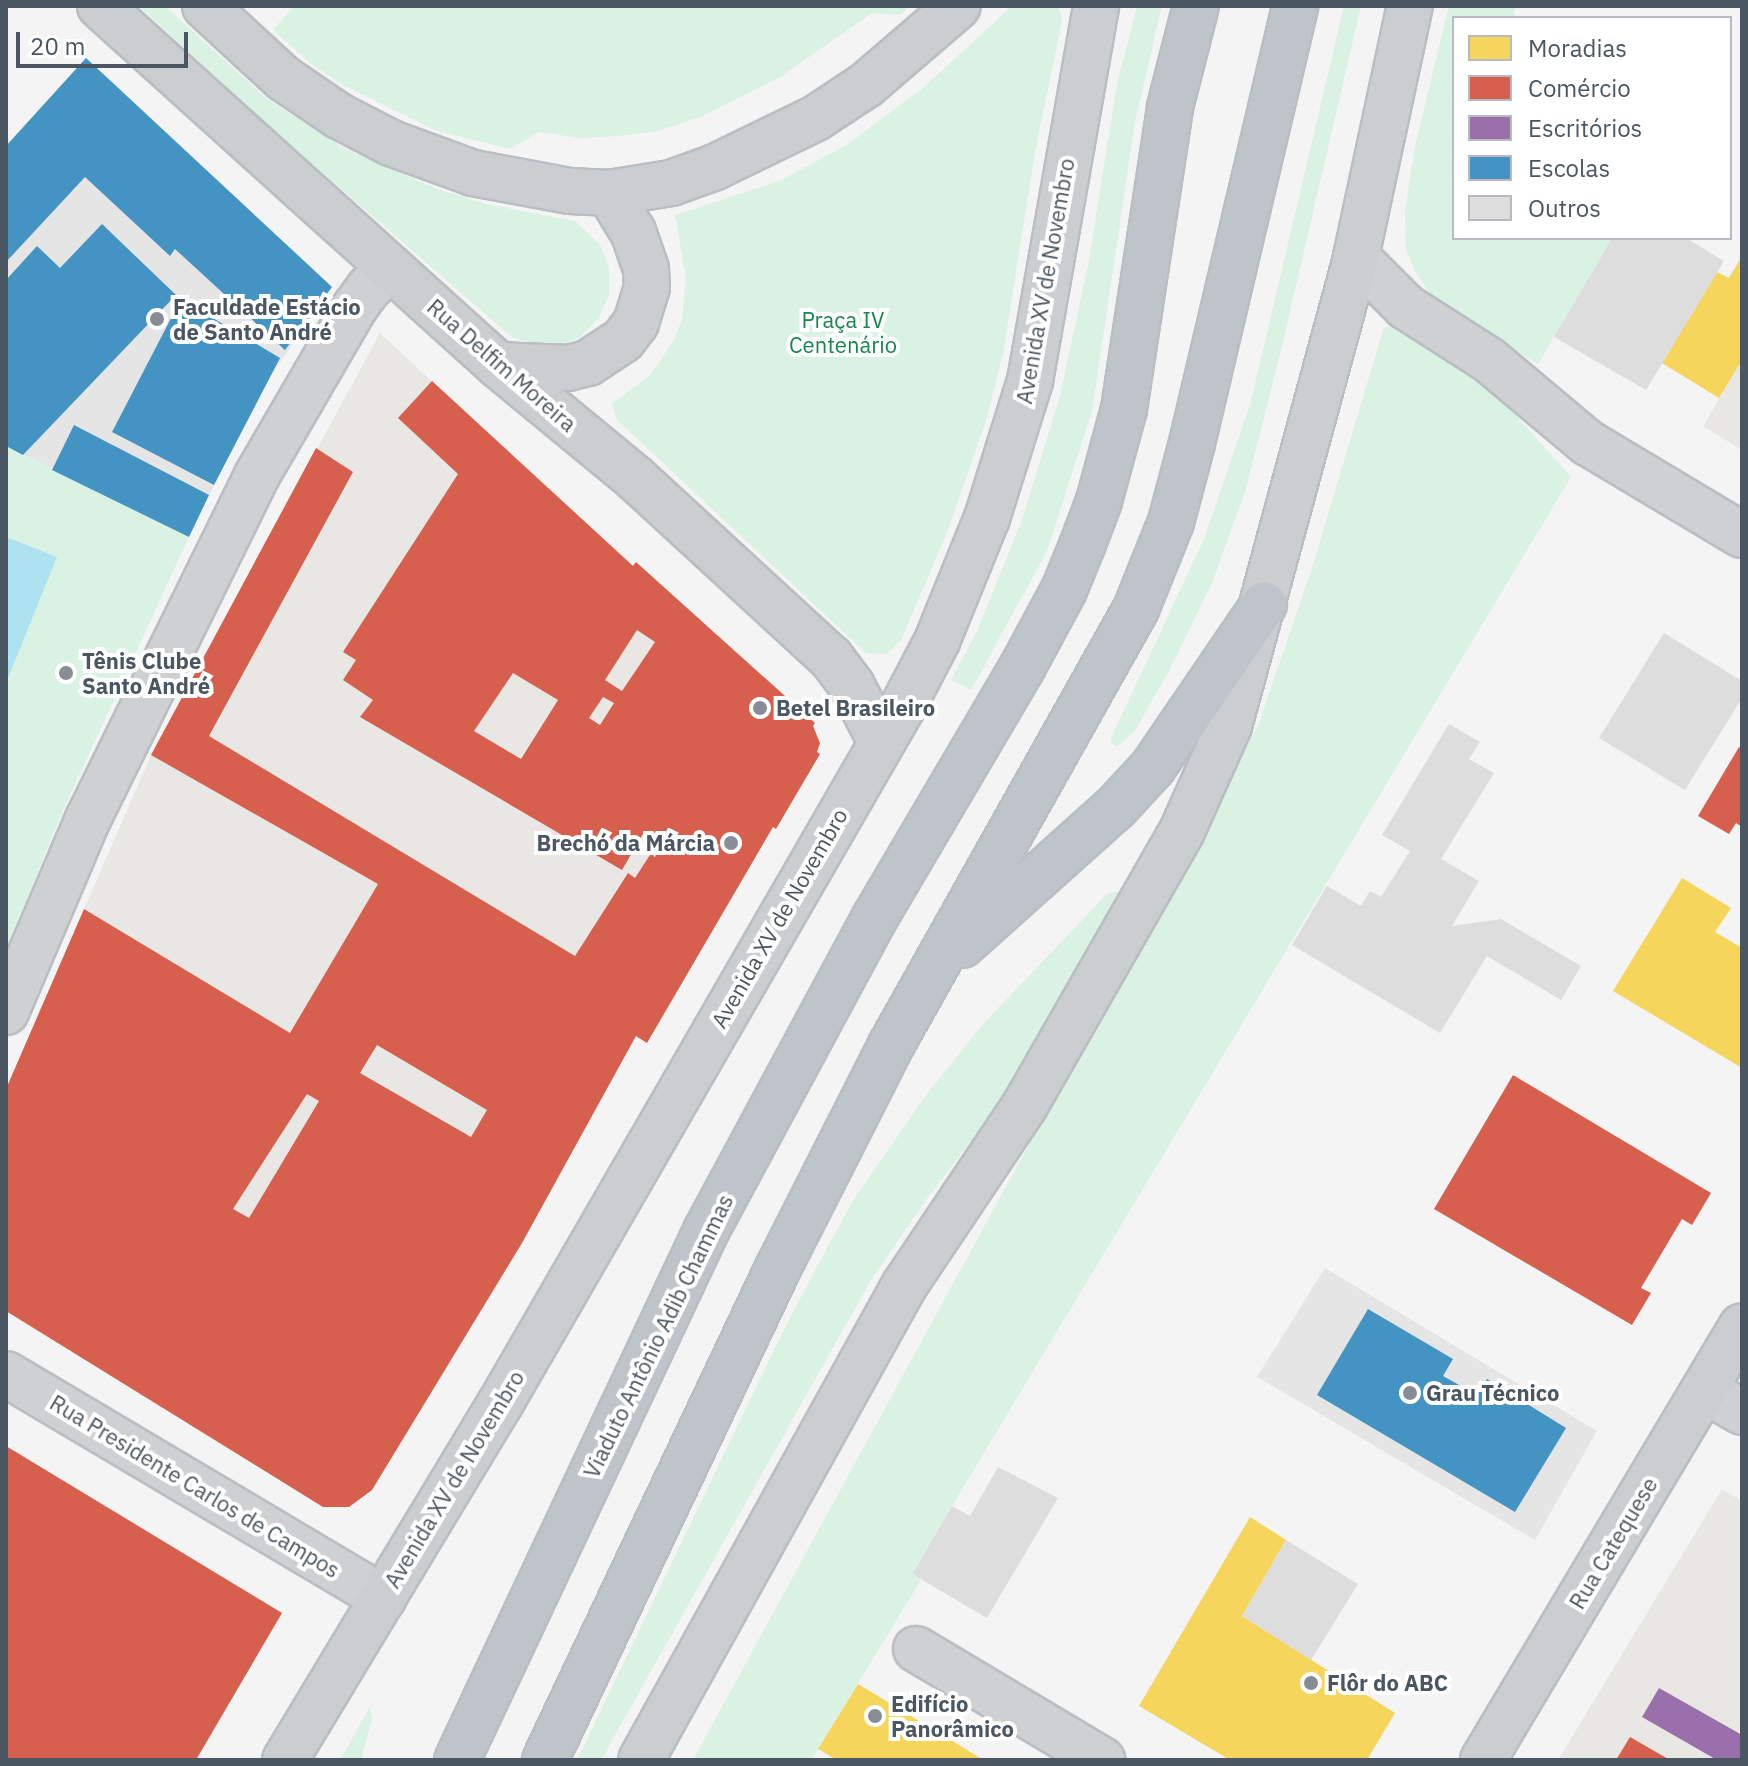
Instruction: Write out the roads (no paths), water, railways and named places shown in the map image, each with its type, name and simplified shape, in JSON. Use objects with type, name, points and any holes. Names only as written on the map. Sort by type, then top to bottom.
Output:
[{"type":"highway","name":"Viaduto Antônio Adib Chammas","points":[[457,1760],[706,1231],[874,919],[1023,666],[1064,590],[1099,501],[1124,409],[1170,107],[1196,6]]},
{"type":"highway","points":[[545,1760],[778,1268],[933,971],[1136,609],[1171,522],[1295,6]]},
{"type":"highway","points":[[933,971],[1116,807],[1153,767],[1264,604]]},
{"type":"main road","name":"Rua Delfim Moreira","points":[[100,6],[498,365],[635,478],[831,658],[852,686],[881,742]]},
{"type":"main road","points":[[205,6],[283,78],[339,116],[391,143],[473,173],[570,191],[609,193],[671,183],[713,168],[816,118],[866,85],[958,6]]},
{"type":"main road","name":"Avenida XV de Novembro","points":[[285,1760],[500,1404],[881,742],[948,617],[1007,460],[1037,343],[1096,6]]},
{"type":"main road","points":[[641,1760],[904,1286],[1024,1107],[1182,831],[1229,726],[1356,257],[1410,6]]},
{"type":"main road","points":[[498,365],[568,368],[588,363],[623,340],[636,323],[647,288],[646,269],[633,232],[609,193]]},
{"type":"main road","name":"Rua Catequese","points":[[1483,1760],[1742,1326]]},
{"type":"street","points":[[1356,257],[1406,307],[1489,360],[1588,443],[1742,535]]},
{"type":"street","points":[[6,1012],[88,819],[256,477],[355,307],[369,288],[391,269]]},
{"type":"street","name":"Rua Presidente Carlos de Campos","points":[[6,1374],[383,1598]]},
{"type":"street","points":[[1704,1390],[1742,1412]]},
{"type":"street","points":[[916,1649],[1102,1760]]},
{"type":"water","points":[[6,537],[57,557],[6,683]]},
{"type":"place","name":"Faculdade Estácio de Santo André","points":[[157,319]]},
{"type":"place","name":"Tênis Clube Santo André","points":[[66,673]]},
{"type":"place","name":"Betel Brasileiro","points":[[760,708]]},
{"type":"place","name":"Brechó da Márcia","points":[[731,843]]},
{"type":"place","name":"Grau Técnico","points":[[1410,1393]]},
{"type":"place","name":"Flôr do ABC","points":[[1311,1683]]},
{"type":"place","name":"Edifício Panorâmico","points":[[875,1716]]},
{"type":"park label","name":"Praça IV Centenário","points":[[843,332]]}]
